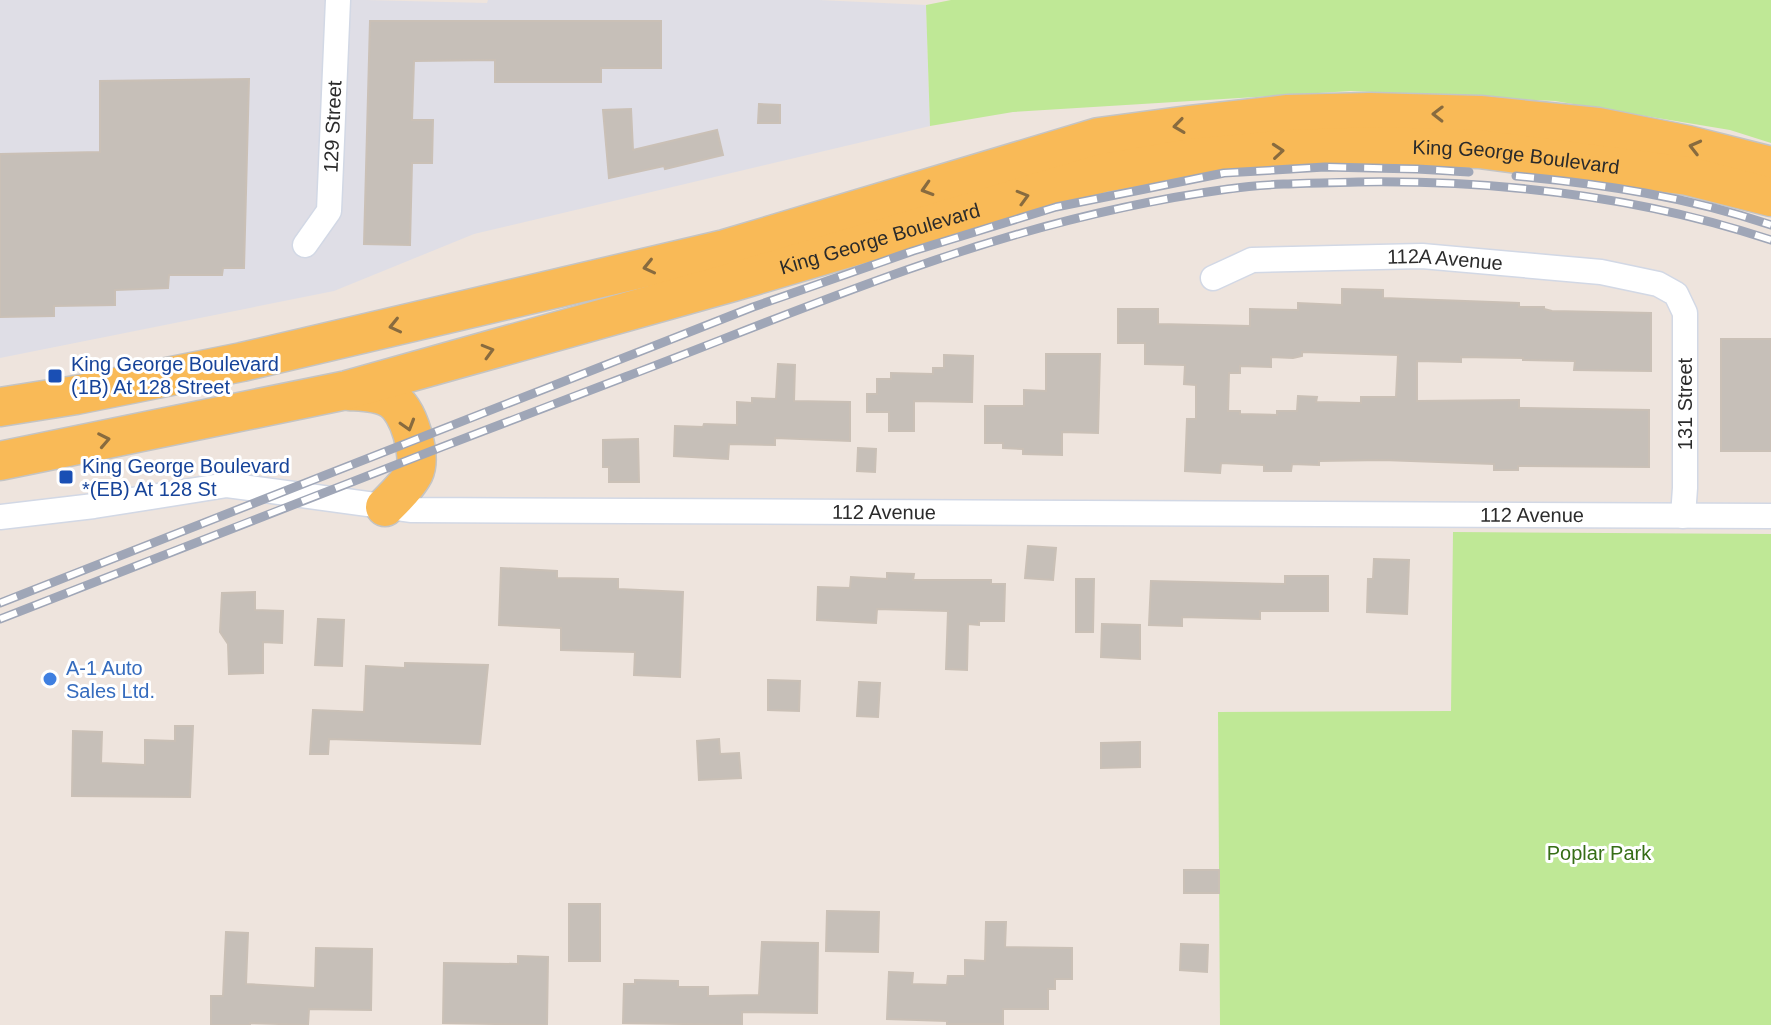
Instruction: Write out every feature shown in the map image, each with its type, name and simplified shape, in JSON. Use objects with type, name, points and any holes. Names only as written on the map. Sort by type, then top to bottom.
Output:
[{"type":"main road","name":"King George Boulevard","points":[[0,407],[242,362],[725,249],[1099,137],[1288,114],[1370,112],[1480,115],[1598,127],[1771,166]]},
{"type":"main road","name":"King George Boulevard","points":[[0,461],[347,390],[1103,173],[1190,158],[1363,147],[1479,149],[1688,176],[1771,197]]},
{"type":"main road","points":[[347,390],[380,395],[392,400],[404,412],[419,459],[413,475],[385,507]]},
{"type":"street","name":"129 Street","points":[[305,245],[329,211],[338,0]]},
{"type":"street","name":"112A Avenue","points":[[1213,278],[1252,260],[1422,256],[1601,272],[1658,284],[1676,294]]},
{"type":"street","name":"131 Street","points":[[1676,294],[1685,313],[1683,516]]},
{"type":"street","name":"112 Avenue","points":[[0,517],[227,485],[412,510],[1771,516]]},
{"type":"shaded area","points":[[0,0],[487,3],[488,0],[819,0],[926,5],[930,126],[474,234],[334,291],[0,358]]},
{"type":"green space","points":[[951,0],[1771,0],[1771,143],[1730,130],[1555,101],[1351,91],[1013,112],[930,126],[926,5]]},
{"type":"green space","name":"Poplar Park","points":[[1453,532],[1771,534],[1771,1025],[1220,1025],[1218,712],[1451,711]]},
{"type":"building","points":[[370,21],[661,21],[661,68],[601,68],[601,82],[495,82],[495,60],[414,61],[412,120],[433,120],[432,163],[412,163],[410,245],[364,244]]},
{"type":"building","points":[[249,79],[244,268],[223,268],[222,275],[169,275],[168,288],[115,290],[115,305],[54,306],[54,316],[0,317],[0,154],[100,152],[100,81]]},
{"type":"building","points":[[759,104],[780,105],[780,123],[758,123]]},
{"type":"building","points":[[631,109],[633,150],[717,130],[723,155],[609,178],[603,110]]},
{"type":"building","points":[[1342,289],[1383,290],[1383,298],[1519,303],[1519,307],[1544,307],[1552,311],[1651,313],[1651,371],[1574,370],[1575,361],[1523,358],[1461,357],[1461,362],[1417,361],[1417,401],[1519,400],[1519,408],[1649,410],[1649,467],[1518,466],[1518,470],[1494,470],[1494,464],[1383,460],[1292,464],[1291,471],[1264,471],[1264,465],[1221,463],[1220,473],[1185,471],[1187,419],[1196,419],[1196,385],[1184,384],[1185,365],[1145,364],[1145,343],[1118,343],[1118,309],[1158,309],[1158,324],[1250,326],[1250,309],[1298,310],[1298,303],[1342,305]],"holes":[[[1302,352],[1398,355],[1396,397],[1361,397],[1361,403],[1316,402],[1317,397],[1298,396],[1297,411],[1277,411],[1277,415],[1228,411],[1229,373],[1240,373],[1240,366],[1271,367],[1271,357],[1293,358],[1302,356]]]},
{"type":"building","points":[[1721,339],[1771,339],[1771,451],[1721,451]]},
{"type":"building","points":[[1046,354],[1100,354],[1098,433],[1062,432],[1062,455],[1023,454],[1023,449],[1003,448],[1003,443],[985,443],[985,406],[1024,406],[1024,390],[1046,391]]},
{"type":"building","points":[[944,355],[973,356],[972,402],[914,401],[914,431],[889,431],[889,412],[867,412],[867,394],[877,394],[877,379],[891,379],[891,373],[933,374],[933,368],[944,368]]},
{"type":"building","points":[[778,364],[795,365],[794,401],[850,402],[850,441],[775,438],[775,445],[729,444],[728,459],[674,456],[675,426],[737,425],[737,402],[752,403],[752,398],[776,399]]},
{"type":"building","points":[[638,439],[639,482],[609,482],[609,467],[603,467],[603,440]]},
{"type":"building","points":[[858,448],[876,449],[875,472],[857,471]]},
{"type":"building","points":[[1028,546],[1056,548],[1053,580],[1025,578]]},
{"type":"building","points":[[1374,559],[1409,560],[1407,614],[1367,612],[1368,579],[1373,579]]},
{"type":"building","points":[[501,568],[557,571],[557,578],[618,579],[618,589],[683,592],[680,677],[634,675],[635,652],[561,650],[561,628],[499,625]]},
{"type":"building","points":[[887,573],[914,574],[913,580],[991,580],[991,584],[1005,584],[1004,621],[968,624],[967,670],[946,669],[948,611],[877,609],[876,623],[817,620],[818,587],[850,588],[851,577],[887,579]]},
{"type":"building","points":[[1285,576],[1328,576],[1328,611],[1260,611],[1260,619],[1182,617],[1182,626],[1149,625],[1151,581],[1285,584]]},
{"type":"building","points":[[1076,579],[1094,579],[1093,632],[1076,632]]},
{"type":"building","points":[[255,592],[255,610],[283,611],[282,643],[263,642],[263,673],[229,674],[228,644],[220,632],[222,593]]},
{"type":"building","points":[[318,619],[344,620],[342,666],[315,665]]},
{"type":"building","points":[[1102,624],[1140,625],[1140,659],[1101,657]]},
{"type":"building","points":[[405,663],[488,665],[480,744],[329,739],[328,754],[310,754],[313,710],[364,712],[366,666],[405,668]]},
{"type":"building","points":[[768,680],[800,681],[799,711],[768,710]]},
{"type":"building","points":[[859,682],[880,683],[878,717],[857,716]]},
{"type":"building","points":[[175,726],[193,726],[190,797],[72,796],[73,731],[102,732],[101,763],[145,765],[145,740],[175,741]]},
{"type":"building","points":[[719,739],[720,754],[739,753],[741,778],[699,780],[697,741]]},
{"type":"building","points":[[1140,742],[1140,767],[1101,768],[1101,743]]},
{"type":"building","points":[[1184,870],[1219,870],[1219,893],[1184,893]]},
{"type":"building","points":[[569,904],[600,904],[600,961],[569,961]]},
{"type":"building","points":[[827,911],[879,912],[878,952],[826,951]]},
{"type":"building","points":[[986,922],[1006,922],[1005,947],[1072,948],[1072,979],[1055,979],[1055,989],[1048,989],[1048,1009],[1003,1009],[1003,1024],[947,1024],[947,1021],[887,1019],[889,972],[913,973],[912,984],[947,985],[948,976],[965,976],[965,960],[985,961]]},
{"type":"building","points":[[226,932],[248,933],[246,984],[315,988],[316,948],[372,949],[371,1010],[309,1009],[308,1025],[211,1025],[211,996],[223,996]]},
{"type":"building","points":[[762,942],[818,943],[817,1013],[742,1012],[742,1025],[623,1023],[624,984],[635,984],[635,980],[678,981],[678,987],[708,987],[708,996],[759,995]]},
{"type":"building","points":[[1181,944],[1208,945],[1207,972],[1180,970]]},
{"type":"building","points":[[518,956],[548,957],[547,1025],[443,1023],[444,963],[518,964]]},
{"type":"railway","points":[[0,603],[753,307],[913,251],[1056,207],[1224,173],[1325,167],[1469,172]]},
{"type":"railway","points":[[1516,176],[1645,193],[1771,225]]},
{"type":"railway","points":[[0,619],[846,292],[996,241],[1112,210],[1260,186],[1358,182],[1463,184],[1619,202],[1670,212],[1771,240]]},
{"type":"place","name":"King George Boulevard (1B) At 128 Street","points":[[55,376]]},
{"type":"place","name":"King George Boulevard *(EB) At 128 St","points":[[66,477]]},
{"type":"place","name":"A-1 Auto Sales Ltd.","points":[[50,679]]}]
